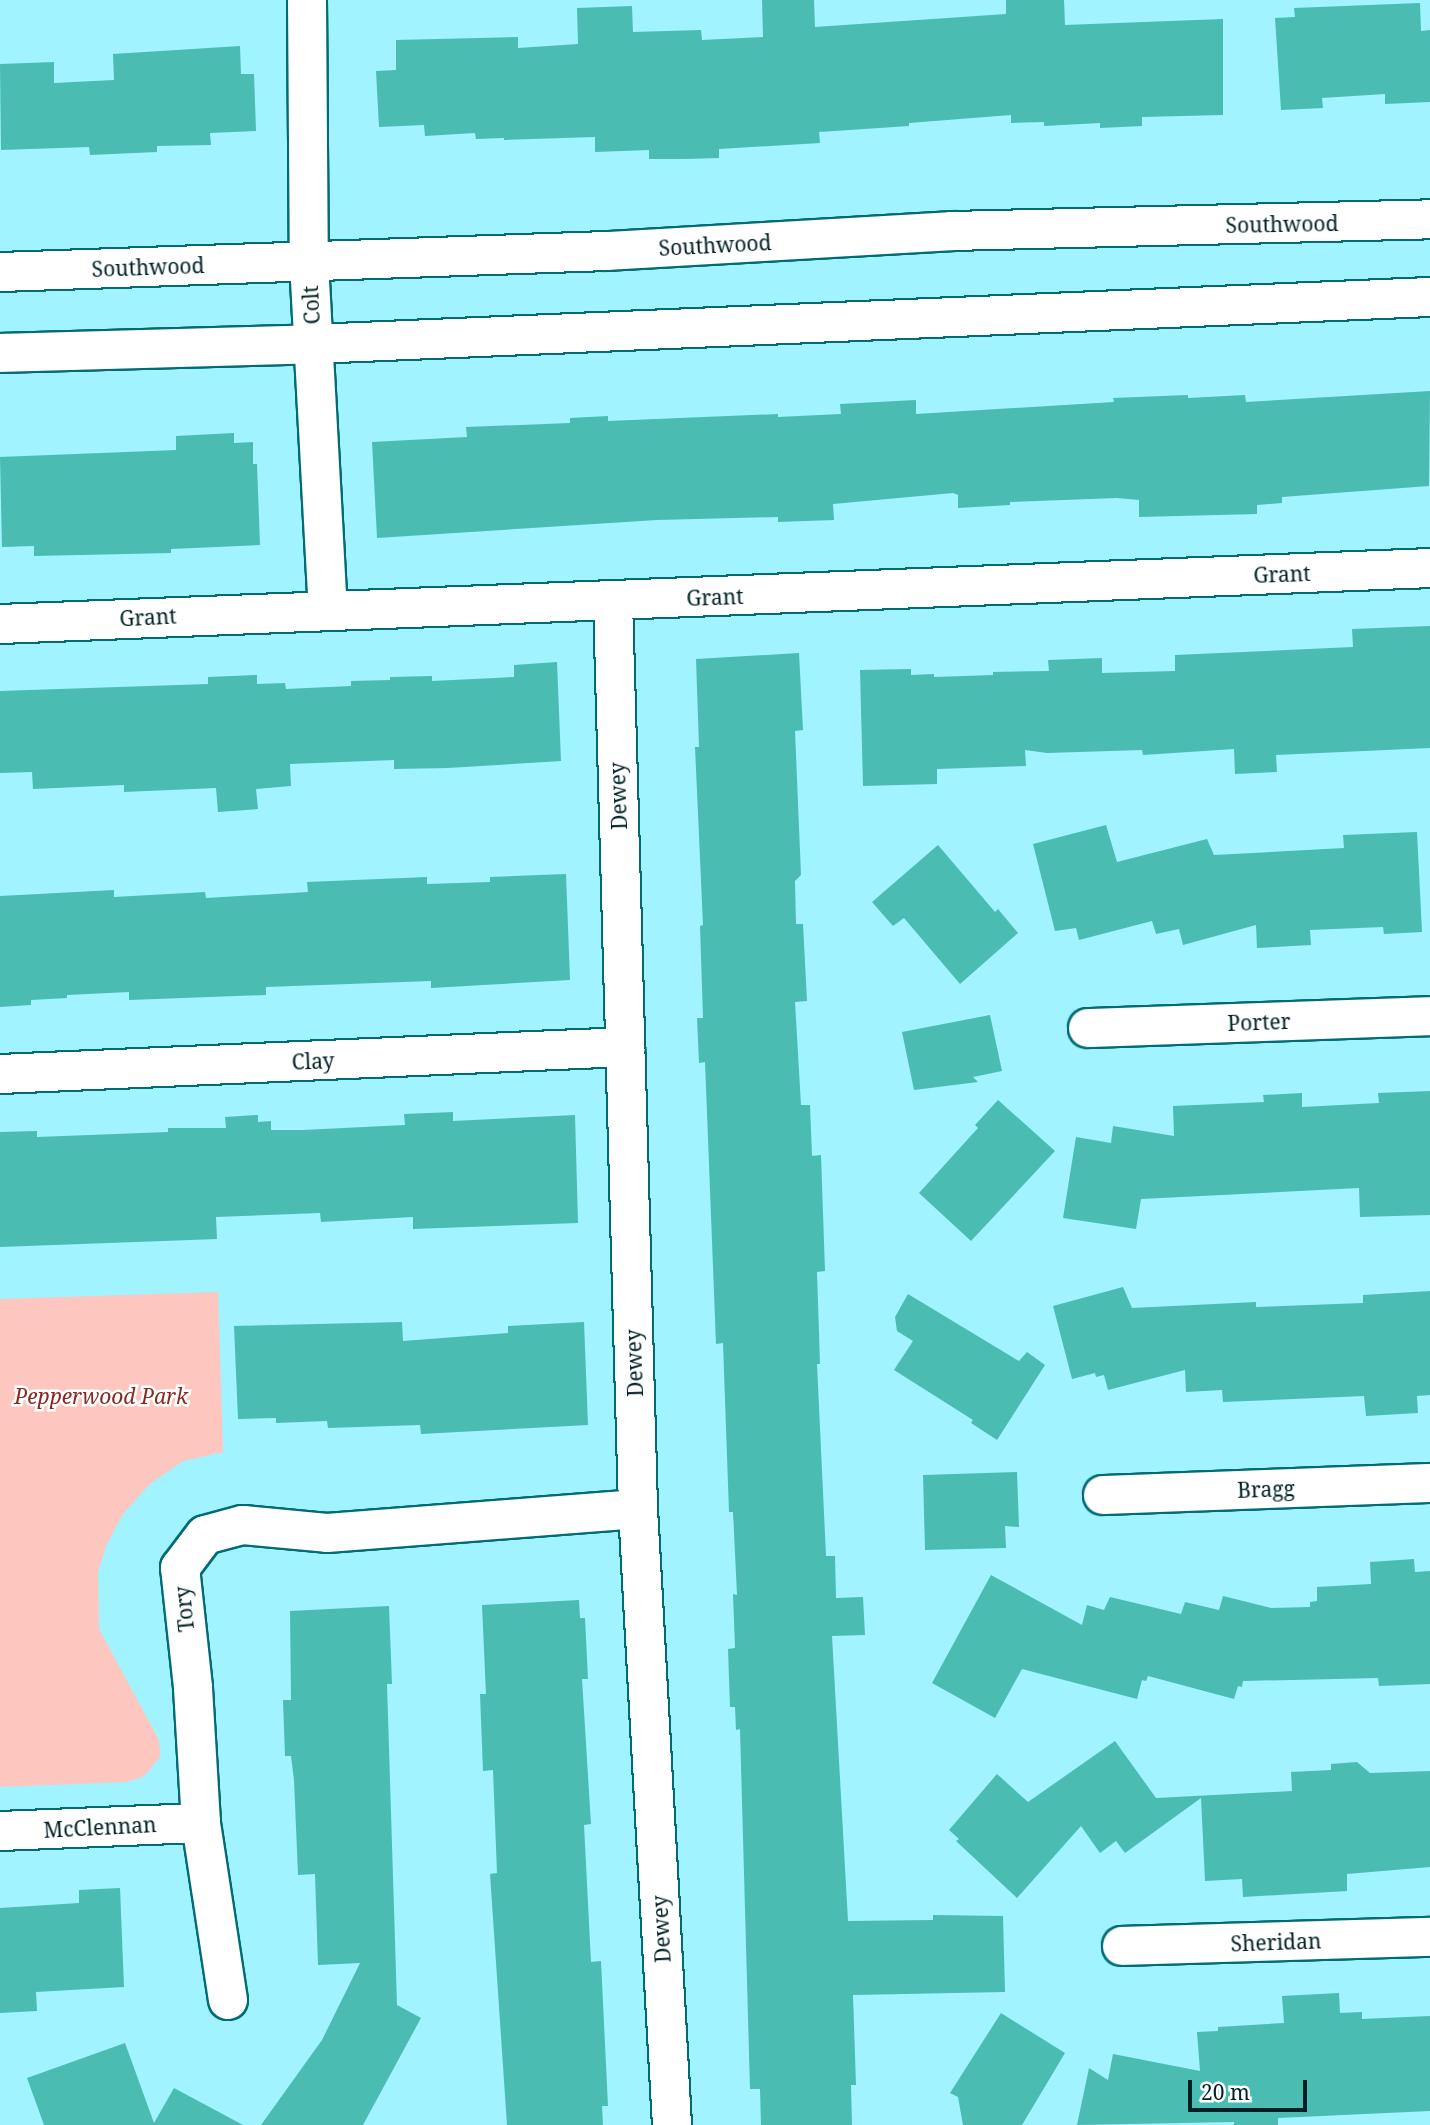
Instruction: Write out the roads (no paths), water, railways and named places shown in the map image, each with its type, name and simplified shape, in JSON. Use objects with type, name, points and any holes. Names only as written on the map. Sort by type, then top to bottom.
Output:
[{"type":"street","name":"Colt","points":[[307,0],[309,262],[328,609]]},
{"type":"street","name":"Southwood","points":[[0,272],[607,251],[953,231],[1430,219]]},
{"type":"street","points":[[0,353],[313,344],[1430,297]]},
{"type":"street","name":"Grant","points":[[0,624],[328,609],[613,601],[1430,568]]},
{"type":"street","name":"Dewey","points":[[613,601],[638,1509],[672,2125]]},
{"type":"street","name":"Porter","points":[[1088,1028],[1430,1016]]},
{"type":"street","name":"Clay","points":[[0,1074],[625,1048]]},
{"type":"street","name":"Bragg","points":[[1103,1495],[1430,1483]]},
{"type":"street","name":"Tory","points":[[228,2000],[201,1823],[192,1686],[180,1568],[205,1535],[243,1525],[327,1533],[638,1509]]},
{"type":"street","name":"McClennan","points":[[0,1831],[201,1823]]},
{"type":"street","name":"Sheridan","points":[[1122,1947],[1430,1937]]},
{"type":"park label","name":"Pepperwood Park","points":[[101,1396]]}]
